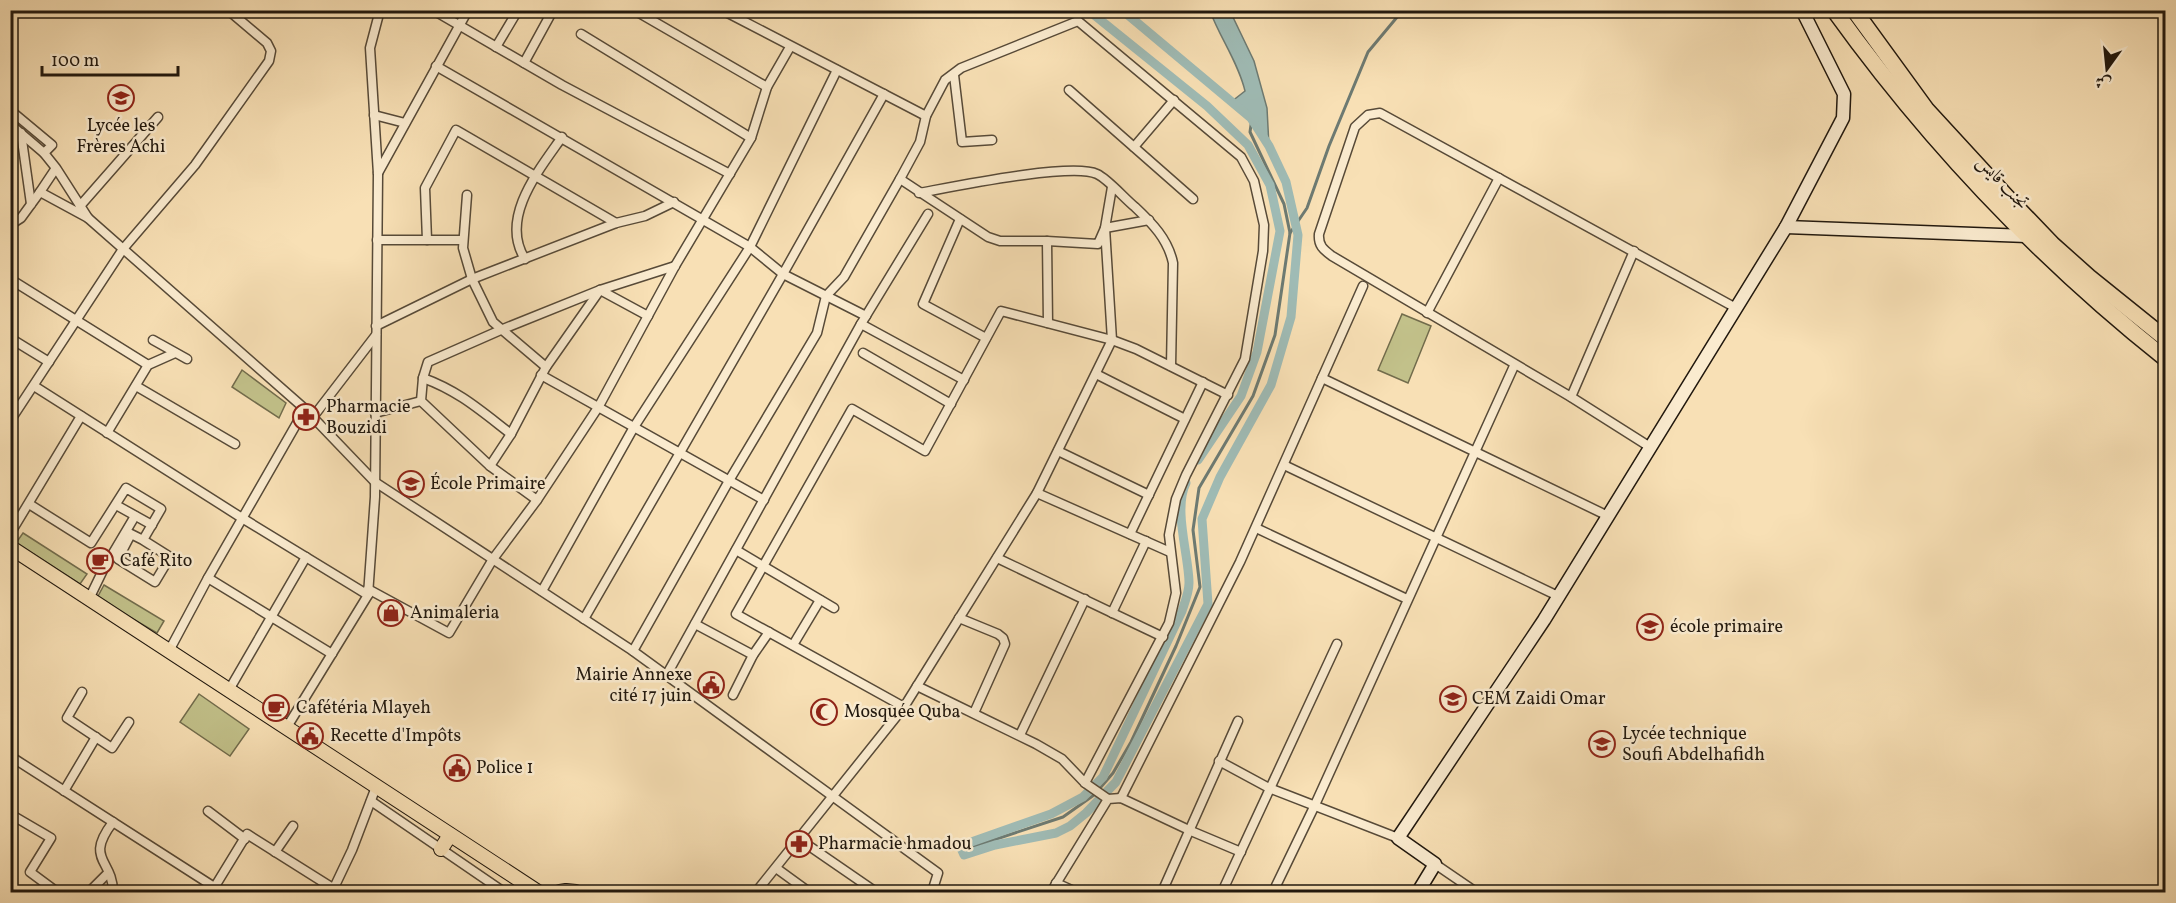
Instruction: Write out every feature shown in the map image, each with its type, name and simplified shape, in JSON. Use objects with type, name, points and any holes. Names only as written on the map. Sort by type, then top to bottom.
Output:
[{"type":"highway","name":"تجنب قايس","points":[[1834,10],[1909,110],[1987,196],[2026,236],[2111,315],[2166,359]]},
{"type":"highway","name":"تجنب قايس","points":[[1854,10],[1926,109],[2006,196],[2052,244],[2166,339]]},
{"type":"main road","points":[[10,548],[538,892]]},
{"type":"main road","points":[[441,849],[450,835]]},
{"type":"main road","points":[[560,892],[576,892]]},
{"type":"street","points":[[10,421],[14,410],[34,386],[123,249],[195,165],[269,61],[271,51],[267,43],[228,10]]},
{"type":"street","points":[[287,727],[368,592],[375,482],[378,174],[370,48],[380,10]]},
{"type":"street","points":[[433,10],[524,63],[730,174]]},
{"type":"street","points":[[378,174],[468,10]]},
{"type":"street","points":[[496,47],[518,10]]},
{"type":"street","points":[[524,63],[553,10]]},
{"type":"street","points":[[634,10],[646,13],[767,87]]},
{"type":"street","points":[[722,10],[926,116]]},
{"type":"street","points":[[1398,838],[1558,596],[1608,516],[1786,227],[1843,118],[1844,94],[1802,10]]},
{"type":"street","points":[[633,651],[730,479],[817,333],[826,296],[844,277],[900,179],[920,142],[926,116],[945,80],[961,68],[1078,21],[1241,157],[1254,182],[1264,225],[1257,295],[1245,359],[1176,499],[1169,534],[1176,594],[1169,623],[1088,785]]},
{"type":"street","points":[[581,34],[751,138]]},
{"type":"street","points":[[34,386],[306,557],[368,592],[449,633],[493,559],[537,500],[599,406],[675,266],[751,138],[767,87],[790,47]]},
{"type":"street","points":[[436,66],[750,247],[783,274],[866,316]]},
{"type":"street","points":[[542,591],[634,427],[750,247],[837,70]]},
{"type":"street","points":[[954,75],[962,142],[993,140]]},
{"type":"street","points":[[1069,90],[1193,199]]},
{"type":"street","points":[[585,619],[884,94]]},
{"type":"street","points":[[1134,147],[1174,100]]},
{"type":"street","points":[[10,110],[52,145],[44,153]]},
{"type":"street","points":[[1650,447],[1571,397],[1514,366],[1322,249],[1319,241],[1355,127],[1368,115],[1380,113],[1736,308]]},
{"type":"street","points":[[374,115],[405,123]]},
{"type":"street","points":[[80,206],[158,117]]},
{"type":"street","points":[[10,124],[44,153],[88,218]]},
{"type":"street","points":[[427,240],[425,188],[456,130],[616,224]]},
{"type":"street","points":[[21,133],[31,204]]},
{"type":"street","points":[[525,259],[518,248],[517,213],[536,176],[562,137]]},
{"type":"street","points":[[10,225],[21,218],[56,168]]},
{"type":"street","points":[[919,193],[1035,174],[1082,170],[1098,174],[1149,220],[1166,242],[1173,263],[1171,366]]},
{"type":"street","points":[[1427,313],[1499,178]]},
{"type":"street","points":[[900,179],[993,240],[1098,244],[1105,228]]},
{"type":"street","points":[[756,892],[904,707],[1037,493],[1112,340],[1105,228],[1112,187]]},
{"type":"street","points":[[40,192],[88,218],[305,409],[375,482],[633,651],[938,873],[932,892]]},
{"type":"street","points":[[467,195],[464,248],[472,279],[494,322],[543,371],[634,427],[764,500]]},
{"type":"street","points":[[313,417],[376,331],[472,279],[616,224],[645,216],[674,202]]},
{"type":"street","points":[[666,676],[861,324],[928,214]]},
{"type":"street","points":[[960,219],[923,304],[986,338]]},
{"type":"street","points":[[1105,228],[1149,220]]},
{"type":"street","points":[[1786,227],[2026,236]]},
{"type":"street","points":[[377,240],[463,240]]},
{"type":"street","points":[[1047,241],[1048,323]]},
{"type":"street","points":[[1571,397],[1634,251]]},
{"type":"street","points":[[421,401],[423,378],[428,362],[502,329],[600,290],[675,266]]},
{"type":"street","points":[[10,279],[148,365]]},
{"type":"street","points":[[1121,798],[1240,562],[1363,286]]},
{"type":"street","points":[[600,290],[648,316]]},
{"type":"street","points":[[490,466],[511,434],[543,371],[600,290]]},
{"type":"street","points":[[904,707],[736,614],[852,409],[926,451],[1001,311],[1112,340],[1136,349],[1228,395]]},
{"type":"street","points":[[861,324],[964,380]]},
{"type":"street","points":[[10,338],[49,363]]},
{"type":"street","points":[[153,340],[186,359]]},
{"type":"street","points":[[108,433],[148,365],[175,353]]},
{"type":"street","points":[[863,353],[951,404]]},
{"type":"street","points":[[1273,892],[1314,807],[1514,366]]},
{"type":"street","points":[[1095,374],[1185,419]]},
{"type":"street","points":[[423,378],[446,386],[462,396],[511,434]]},
{"type":"street","points":[[1322,378],[1608,516]]},
{"type":"street","points":[[1130,534],[1203,382]]},
{"type":"street","points":[[136,386],[235,444]]},
{"type":"street","points":[[375,412],[421,401]]},
{"type":"street","points":[[421,401],[490,466],[537,500]]},
{"type":"street","points":[[169,651],[305,409]]},
{"type":"street","points":[[10,534],[81,416]]},
{"type":"street","points":[[1058,451],[1149,495]]},
{"type":"street","points":[[1284,465],[1558,596]]},
{"type":"street","points":[[29,504],[91,543],[126,488],[161,509],[143,540]]},
{"type":"street","points":[[1037,493],[1170,552]]},
{"type":"street","points":[[116,505],[152,525]]},
{"type":"street","points":[[89,598],[135,516]]},
{"type":"street","points":[[1256,528],[1407,599]]},
{"type":"street","points":[[131,534],[143,540],[171,557],[155,582],[118,559],[131,534]]},
{"type":"street","points":[[1112,613],[1146,542]]},
{"type":"street","points":[[736,550],[834,608]]},
{"type":"street","points":[[229,690],[306,557]]},
{"type":"street","points":[[997,558],[1163,637]]},
{"type":"street","points":[[208,578],[332,654]]},
{"type":"street","points":[[1020,735],[1084,599]]},
{"type":"street","points":[[793,645],[820,600]]},
{"type":"street","points":[[959,618],[998,634],[1003,638],[1005,644],[974,713]]},
{"type":"street","points":[[695,624],[753,655]]},
{"type":"street","points":[[733,695],[753,655],[768,632]]},
{"type":"street","points":[[1222,892],[1337,644]]},
{"type":"street","points":[[916,686],[1020,735],[1062,759],[1088,785],[1106,798],[1121,798],[1241,852]]},
{"type":"street","points":[[82,692],[66,717],[112,748],[129,722]]},
{"type":"street","points":[[1162,892],[1238,721]]},
{"type":"street","points":[[64,791],[96,737]]},
{"type":"street","points":[[10,756],[218,890],[247,834],[335,892],[376,787]]},
{"type":"street","points":[[1219,761],[1269,788],[1398,838],[1476,892]]},
{"type":"street","points":[[1052,892],[1106,798]]},
{"type":"street","points":[[370,801],[441,849],[494,889],[504,892]]},
{"type":"street","points":[[208,811],[245,838]]},
{"type":"street","points":[[10,814],[51,838],[30,872],[57,892]]},
{"type":"street","points":[[113,822],[100,843],[99,851],[113,882],[113,892]]},
{"type":"street","points":[[274,852],[293,826]]},
{"type":"street","points":[[799,839],[876,892]]},
{"type":"street","points":[[1418,892],[1435,864]]},
{"type":"street","points":[[776,868],[809,892]]},
{"type":"street","points":[[88,892],[108,873]]},
{"type":"street","points":[[1056,883],[1076,892]]},
{"type":"shaded area","points":[[1402,314],[1431,326],[1408,383],[1378,370]]},
{"type":"shaded area","points":[[242,370],[286,403],[279,418],[232,387]]},
{"type":"shaded area","points":[[23,533],[87,574],[80,584],[16,543]]},
{"type":"shaded area","points":[[104,585],[164,621],[157,633],[97,598]]},
{"type":"shaded area","points":[[199,694],[249,729],[230,756],[180,722]]},
{"type":"water","points":[[1210,11],[1230,11],[1254,61],[1267,108],[1269,146],[1251,118],[1231,102],[1245,91],[1238,70]]},
{"type":"waterway","points":[[1088,10],[1207,106],[1248,145],[1270,185],[1280,231],[1257,352],[1241,396],[1198,460]]},
{"type":"waterway","points":[[1122,10],[1251,118],[1269,146],[1286,182],[1298,235],[1291,317],[1271,385],[1220,477],[1202,519],[1208,604],[1116,782],[1086,813],[1070,826],[1056,833],[995,845],[964,855],[960,846],[1051,814],[1083,797],[1103,777],[1187,597],[1188,572],[1181,519],[1182,494],[1186,483]]},
{"type":"waterway","points":[[1290,233],[1307,208],[1329,146],[1368,52],[1403,10]]},
{"type":"waterway","points":[[966,849],[1063,817],[1094,795],[1113,773],[1131,742],[1176,646],[1200,587],[1193,530],[1199,488],[1253,396],[1275,335],[1290,233],[1284,204],[1250,132],[1252,118]]},
{"type":"place","name":"Lycée les Frères Achi","points":[[121,98]]},
{"type":"place","name":"Pharmacie Bouzidi","points":[[306,417]]},
{"type":"place","name":"École Primaire","points":[[411,484]]},
{"type":"place","name":"Café Rito","points":[[100,561]]},
{"type":"place","name":"Animaleria","points":[[391,613]]},
{"type":"place","name":"école primaire","points":[[1650,627]]},
{"type":"place","name":"Mairie Annexe cité 17 juin","points":[[711,685]]},
{"type":"place","name":"CEM Zaidi Omar","points":[[1453,699]]},
{"type":"place","name":"Cafétéria Mlayeh","points":[[276,708]]},
{"type":"place","name":"Mosquée Quba","points":[[824,712]]},
{"type":"place","name":"Recette d'Impôts","points":[[310,736]]},
{"type":"place","name":"Lycée technique Soufi Abdelhafidh","points":[[1602,744]]},
{"type":"place","name":"Police 1","points":[[457,768]]},
{"type":"place","name":"Pharmacie hmadou","points":[[799,844]]}]
